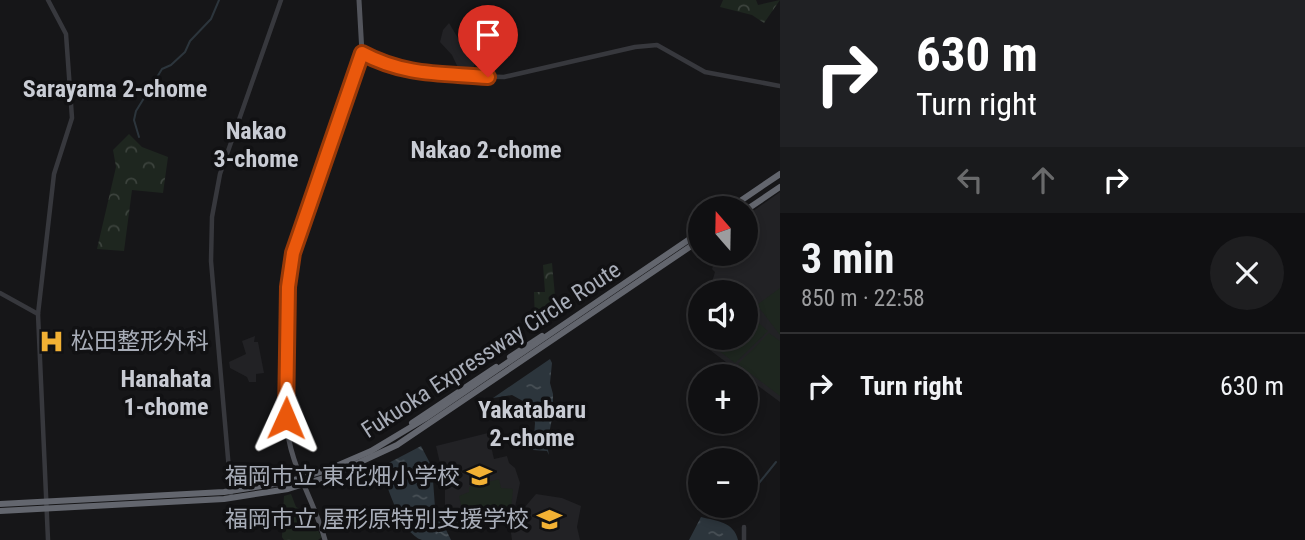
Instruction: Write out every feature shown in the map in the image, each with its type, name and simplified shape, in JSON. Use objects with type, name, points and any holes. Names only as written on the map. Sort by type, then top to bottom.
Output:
[{"type":"highway","points":[[754,196],[780,176]]},
{"type":"highway","points":[[749,196],[780,176]]},
{"type":"highway","points":[[758,203],[780,188]]},
{"type":"highway","points":[[0,503],[231,488],[298,476],[343,461],[401,430],[688,238]]},
{"type":"highway","name":"Fukuoka Expressway Circle Route","points":[[0,503],[246,490],[287,482],[336,466],[394,438],[426,418],[688,239]]},
{"type":"highway","points":[[0,511],[232,497],[302,485],[352,467],[395,445],[688,248]]},
{"type":"highway","name":"Fukuoka Expressway Circle Route","points":[[0,511],[247,496],[288,489],[348,469],[397,445],[430,424],[688,248]]},
{"type":"main road","points":[[326,540],[298,476],[289,447],[286,418],[288,287],[297,241],[362,53],[359,0]]},
{"type":"street","points":[[47,540],[38,314],[54,174],[72,118],[67,40],[63,26],[48,0]]},
{"type":"street","points":[[232,497],[212,261],[212,217],[220,174],[281,0]]},
{"type":"street","points":[[362,53],[410,72],[504,77],[635,47],[657,45],[705,72],[780,86]]},
{"type":"street","points":[[0,293],[38,314]]},
{"type":"street","points":[[744,527],[744,540]]},
{"type":"shaded area","points":[[449,23],[465,50],[477,55],[472,73],[460,72],[452,55],[440,42],[443,30]]},
{"type":"shaded area","points":[[780,192],[780,402],[758,386],[758,364],[729,364],[710,350],[758,350],[758,280],[713,280],[715,272],[712,269],[713,266],[758,266],[758,208]]},
{"type":"shaded area","points":[[255,336],[254,342],[258,342],[264,373],[256,374],[256,382],[249,382],[247,377],[230,368],[229,362],[246,354],[242,341]]},
{"type":"shaded area","name":"福岡市立 東花畑小学校","points":[[488,433],[494,459],[507,456],[520,483],[512,522],[491,523],[489,527],[454,528],[445,510],[445,485],[436,446]]},
{"type":"shaded area","name":"福岡市立 屋形原特別支援学校","points":[[536,494],[562,498],[581,506],[577,527],[580,540],[512,540],[510,526],[517,525],[522,516],[519,514]]},
{"type":"green space","points":[[723,0],[756,0],[758,5],[780,0],[764,23],[752,15],[720,7]]},
{"type":"green space","points":[[129,134],[142,147],[168,157],[163,193],[132,190],[124,251],[97,249],[116,167],[113,150]]},
{"type":"green space","points":[[552,263],[557,318],[546,326],[535,323],[534,292],[545,292],[543,265]]},
{"type":"green space","points":[[780,288],[780,335],[758,306]]},
{"type":"green space","points":[[758,323],[768,331],[758,341]]},
{"type":"green space","points":[[769,333],[780,341],[780,396],[758,379],[758,364],[738,364],[752,350],[758,350],[758,344]]},
{"type":"green space","points":[[718,350],[748,350],[735,363]]},
{"type":"green space","points":[[499,479],[501,488],[513,489],[511,510],[506,517],[490,519],[488,525],[466,527],[459,496],[469,492],[469,487]]},
{"type":"green space","points":[[291,494],[296,507],[308,516],[322,537],[318,540],[284,540],[282,537],[284,496]]},
{"type":"water","points":[[550,359],[553,413],[547,445],[549,455],[547,451],[533,450],[535,423],[532,406],[512,395],[493,398]]},
{"type":"water","points":[[421,446],[432,467],[435,507],[451,540],[422,540],[414,536],[401,519],[381,467]]},
{"type":"water","points":[[700,518],[706,518],[729,526],[738,540],[689,540]]},
{"type":"waterway","points":[[139,137],[134,120],[136,111],[162,69],[171,65],[185,52],[190,41],[211,19],[219,0]]},
{"type":"waterway","points":[[759,483],[776,462]]},
{"type":"place","name":"松田整形外科","points":[[51,341]]},
{"type":"place","name":"福岡市立 東花畑小学校","points":[[480,476]]},
{"type":"place","name":"福岡市立 屋形原特別支援学校","points":[[549,519]]},
{"type":"district","name":"Sarayama 2-chome","points":[[115,89]]},
{"type":"district","name":"Nakao 3-chome","points":[[256,145]]},
{"type":"district","name":"Nakao 2-chome","points":[[486,150]]},
{"type":"district","name":"Hanahata 1-chome","points":[[166,393]]},
{"type":"district","name":"Yakatabaru 2-chome","points":[[532,424]]},
{"type":"route","points":[[286,418],[288,287],[293,253],[362,53],[410,72],[488,77]]}]
